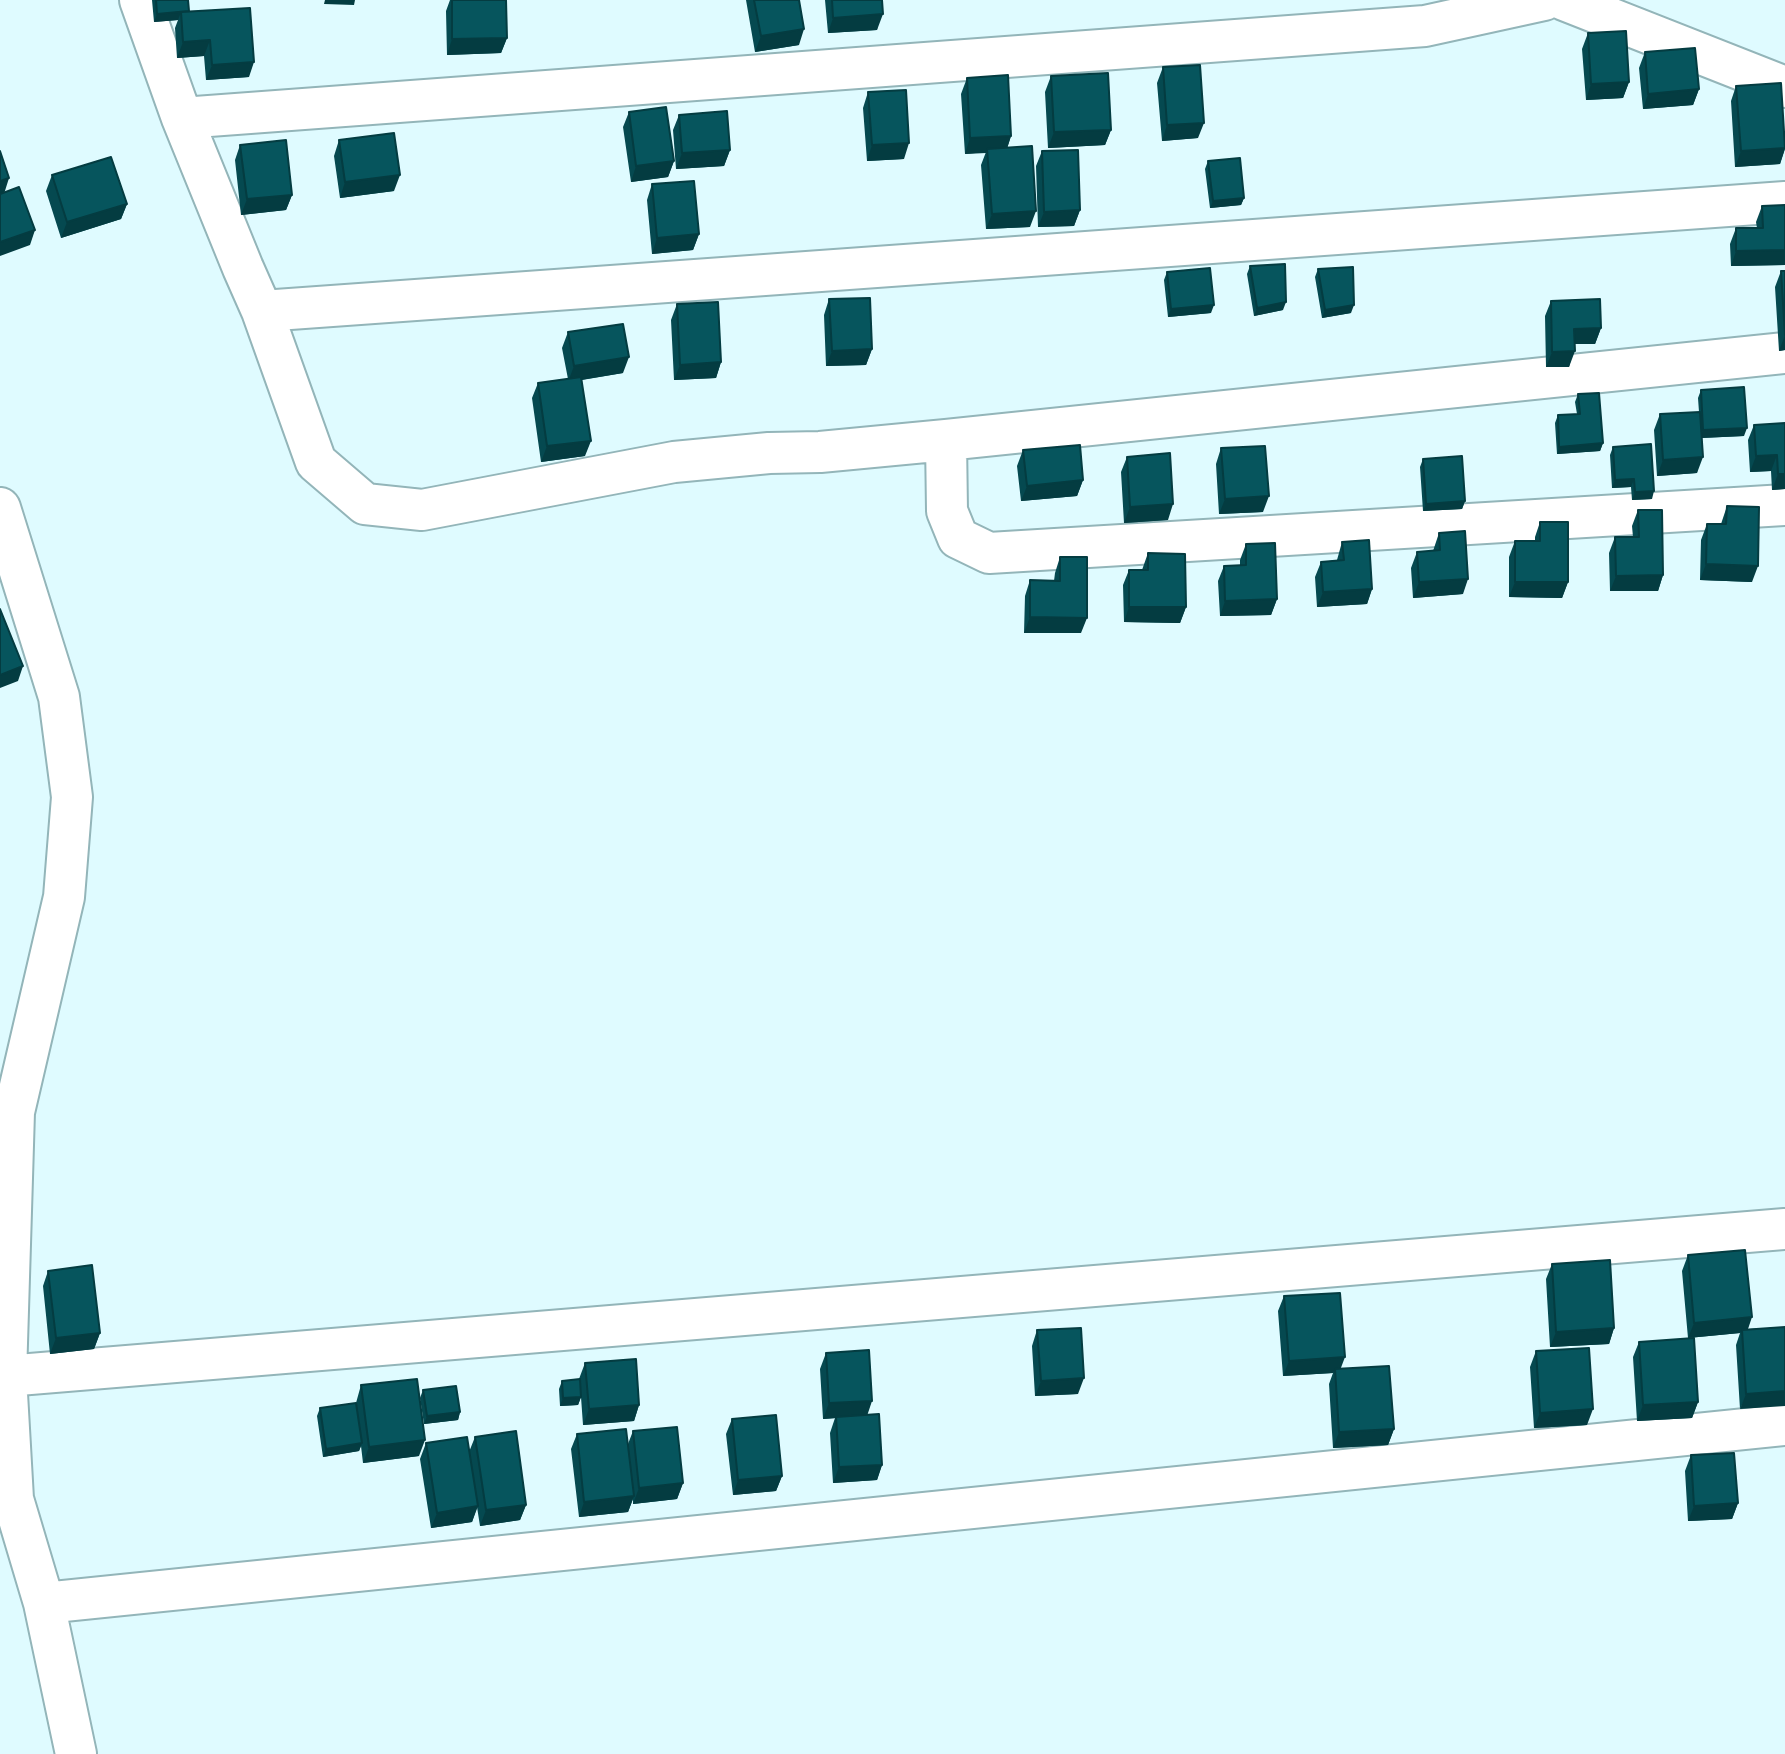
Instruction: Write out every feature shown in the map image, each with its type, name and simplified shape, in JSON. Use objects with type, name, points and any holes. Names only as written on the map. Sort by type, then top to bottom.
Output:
[{"type":"street","points":[[140,0],[182,118],[262,311],[316,462],[365,504],[422,510],[674,462],[946,440],[1785,353]]},
{"type":"street","points":[[182,118],[1425,26],[1544,0]]},
{"type":"street","points":[[1564,0],[1785,87]]},
{"type":"street","points":[[262,311],[1785,202]]},
{"type":"street","points":[[946,440],[947,511],[958,538],[989,553],[1785,505]]},
{"type":"street","points":[[0,508],[59,697],[72,797],[64,897],[7,1103],[6,1376],[13,1499],[44,1603],[76,1754]]},
{"type":"street","points":[[6,1376],[1785,1229]]},
{"type":"street","points":[[44,1603],[1785,1425]]},
{"type":"building","points":[[156,0],[188,0],[189,11],[157,14]]},
{"type":"building","points":[[452,0],[506,0],[507,38],[452,39]]},
{"type":"building","points":[[754,0],[799,0],[804,29],[761,36]]},
{"type":"building","points":[[832,0],[882,0],[883,14],[833,18]]},
{"type":"building","points":[[250,8],[254,62],[212,65],[210,40],[183,42],[181,12]]},
{"type":"building","points":[[1626,31],[1629,82],[1591,84],[1588,33]]},
{"type":"building","points":[[1695,48],[1699,89],[1648,94],[1645,52]]},
{"type":"building","points":[[1200,65],[1204,123],[1167,125],[1163,67]]},
{"type":"building","points":[[1108,73],[1111,130],[1054,132],[1051,76]]},
{"type":"building","points":[[1008,75],[1011,136],[970,138],[967,78]]},
{"type":"building","points":[[1781,83],[1785,148],[1741,151],[1736,86]]},
{"type":"building","points":[[906,90],[909,143],[872,145],[868,92]]},
{"type":"building","points":[[666,107],[674,161],[636,166],[629,112]]},
{"type":"building","points":[[727,111],[730,150],[682,153],[679,115]]},
{"type":"building","points":[[394,133],[400,175],[345,182],[339,140]]},
{"type":"building","points":[[286,140],[292,195],[247,199],[240,145]]},
{"type":"building","points":[[1032,146],[1036,211],[992,214],[987,149]]},
{"type":"building","points":[[1078,150],[1080,210],[1044,212],[1042,151]]},
{"type":"building","points":[[0,151],[9,178],[0,181]]},
{"type":"building","points":[[111,157],[127,204],[67,222],[52,175]]},
{"type":"building","points":[[1240,158],[1244,198],[1213,201],[1208,161]]},
{"type":"building","points":[[694,181],[699,234],[657,238],[652,184]]},
{"type":"building","points":[[19,187],[35,230],[0,242],[0,194]]},
{"type":"building","points":[[1785,205],[1785,250],[1736,251],[1736,228],[1763,228],[1762,206]]},
{"type":"building","points":[[1285,264],[1286,302],[1257,308],[1250,266]]},
{"type":"building","points":[[1353,267],[1354,305],[1325,310],[1318,269]]},
{"type":"building","points":[[1210,268],[1214,305],[1171,309],[1167,272]]},
{"type":"building","points":[[1781,271],[1785,271],[1785,335]]},
{"type":"building","points":[[870,298],[872,349],[832,351],[829,299]]},
{"type":"building","points":[[1600,299],[1601,328],[1574,329],[1575,351],[1552,352],[1551,301]]},
{"type":"building","points":[[718,302],[721,362],[680,365],[677,304]]},
{"type":"building","points":[[623,324],[629,357],[574,366],[568,332]]},
{"type":"building","points":[[581,377],[591,441],[547,446],[538,383]]},
{"type":"building","points":[[1744,387],[1747,428],[1703,430],[1701,390]]},
{"type":"building","points":[[1599,393],[1603,443],[1559,447],[1558,415],[1580,414],[1578,394]]},
{"type":"building","points":[[1700,412],[1703,457],[1663,460],[1660,414]]},
{"type":"building","points":[[1785,423],[1785,474],[1778,474],[1777,455],[1756,456],[1754,425]]},
{"type":"building","points":[[1651,444],[1654,491],[1635,492],[1634,479],[1615,480],[1613,447]]},
{"type":"building","points":[[1080,445],[1083,480],[1027,486],[1023,450]]},
{"type":"building","points":[[1265,446],[1269,496],[1225,499],[1221,448]]},
{"type":"building","points":[[1170,453],[1173,504],[1130,507],[1127,457]]},
{"type":"building","points":[[1462,456],[1465,501],[1426,504],[1423,459]]},
{"type":"building","points":[[1727,506],[1759,507],[1758,566],[1706,564],[1707,524],[1726,524]]},
{"type":"building","points":[[1638,510],[1662,510],[1663,575],[1616,576],[1615,537],[1639,537]]},
{"type":"building","points":[[1540,522],[1568,522],[1568,582],[1515,582],[1515,541],[1540,541]]},
{"type":"building","points":[[1465,531],[1468,579],[1419,582],[1417,552],[1440,550],[1439,533]]},
{"type":"building","points":[[1369,540],[1372,589],[1323,592],[1321,562],[1344,560],[1342,542]]},
{"type":"building","points":[[1275,543],[1277,599],[1225,601],[1224,566],[1246,565],[1246,544]]},
{"type":"building","points":[[1148,553],[1185,554],[1186,607],[1129,607],[1129,570],[1148,570]]},
{"type":"building","points":[[1060,557],[1087,557],[1087,618],[1030,617],[1030,580],[1060,581]]},
{"type":"building","points":[[0,609],[23,666],[0,675]]},
{"type":"building","points":[[1745,1250],[1752,1317],[1694,1323],[1688,1255]]},
{"type":"building","points":[[1610,1260],[1614,1328],[1556,1332],[1552,1264]]},
{"type":"building","points":[[92,1265],[100,1333],[56,1338],[48,1271]]},
{"type":"building","points":[[1340,1293],[1345,1357],[1289,1361],[1284,1296]]},
{"type":"building","points":[[1785,1327],[1785,1391],[1746,1394],[1742,1330]]},
{"type":"building","points":[[1081,1328],[1084,1378],[1041,1381],[1037,1330]]},
{"type":"building","points":[[1694,1338],[1698,1402],[1643,1405],[1639,1342]]},
{"type":"building","points":[[1589,1348],[1593,1409],[1540,1413],[1536,1351]]},
{"type":"building","points":[[869,1350],[872,1401],[829,1403],[826,1353]]},
{"type":"building","points":[[636,1359],[639,1405],[589,1409],[585,1363]]},
{"type":"building","points":[[1389,1366],[1394,1429],[1339,1432],[1335,1369]]},
{"type":"building","points":[[417,1379],[425,1440],[369,1447],[361,1385]]},
{"type":"building","points":[[580,1379],[581,1397],[563,1398],[562,1381]]},
{"type":"building","points":[[456,1386],[460,1412],[427,1416],[423,1390]]},
{"type":"building","points":[[356,1403],[362,1443],[326,1449],[320,1408]]},
{"type":"building","points":[[879,1414],[882,1465],[839,1467],[836,1417]]},
{"type":"building","points":[[776,1415],[782,1476],[738,1480],[732,1419]]},
{"type":"building","points":[[677,1427],[683,1483],[639,1488],[633,1431]]},
{"type":"building","points":[[626,1429],[634,1496],[584,1502],[577,1434]]},
{"type":"building","points":[[516,1431],[526,1505],[486,1510],[475,1437]]},
{"type":"building","points":[[467,1437],[478,1506],[437,1513],[426,1443]]},
{"type":"building","points":[[1734,1453],[1738,1503],[1694,1506],[1691,1455]]}]
